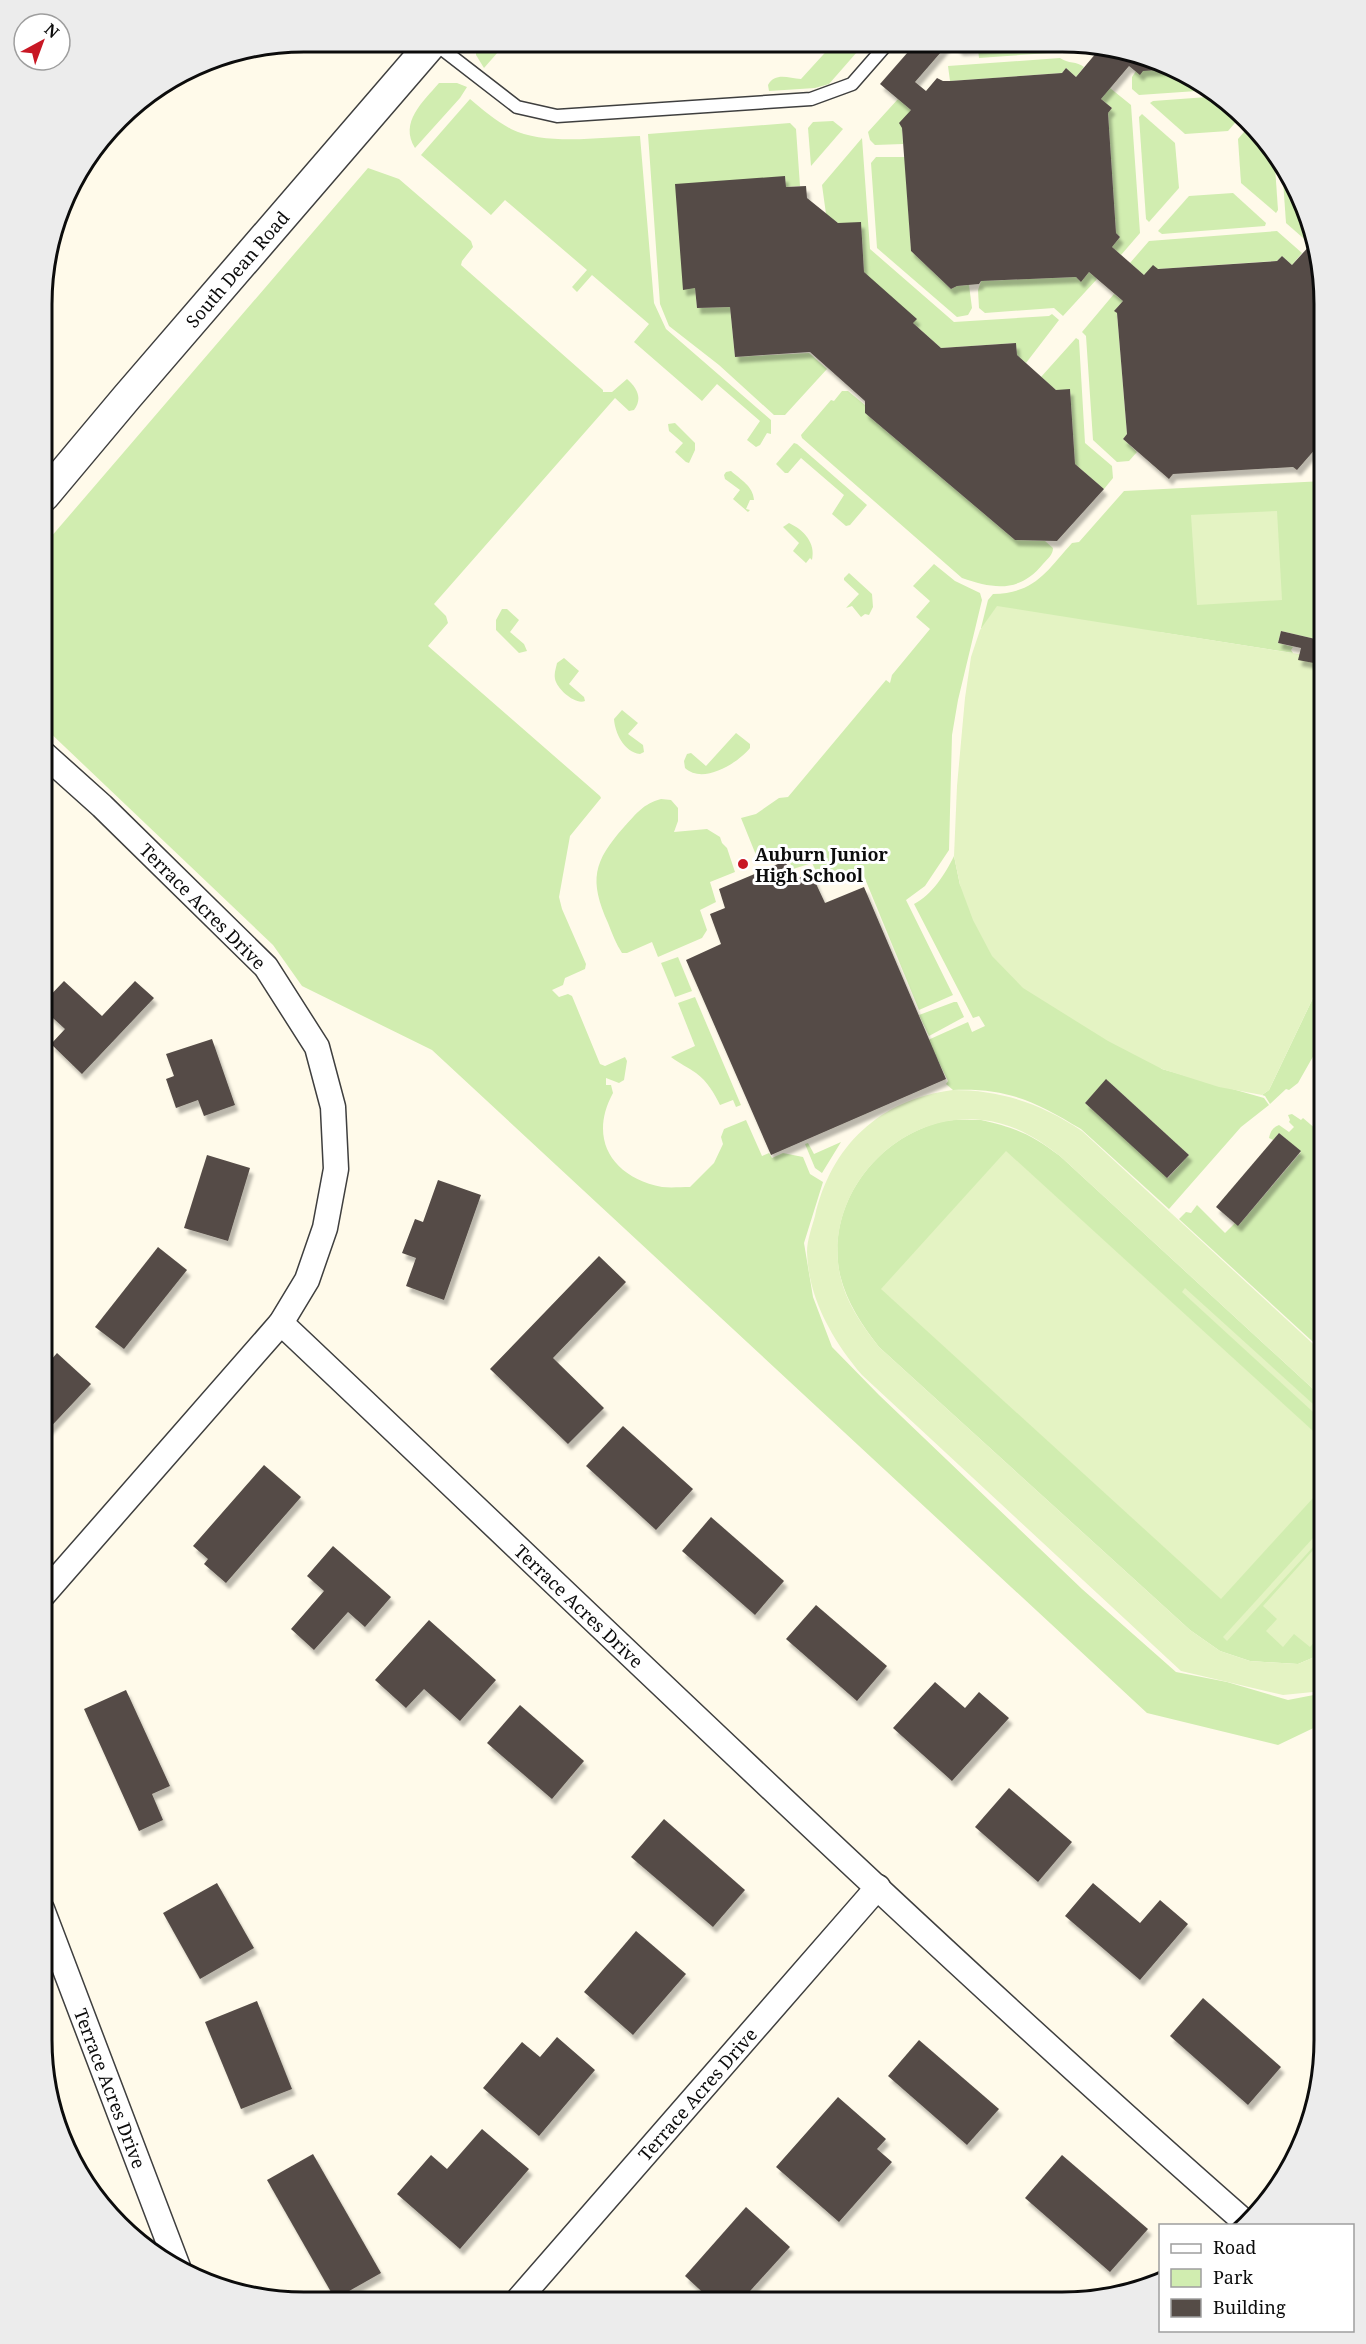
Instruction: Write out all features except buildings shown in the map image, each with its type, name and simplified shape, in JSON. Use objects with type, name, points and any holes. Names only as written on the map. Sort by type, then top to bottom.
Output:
[{"type":"street","name":"South Dean Road","points":[[52,486],[424,52]]},
{"type":"street","name":"Terrace Acres Drive","points":[[52,761],[102,806],[266,968],[317,1047],[333,1107],[336,1168],[325,1228],[307,1280],[281,1323],[52,1585]]},
{"type":"street","name":"Terrace Acres Drive","points":[[281,1323],[878,1887],[1122,2114],[1240,2218]]},
{"type":"street","name":"Terrace Acres Drive","points":[[526,2292],[878,1887]]},
{"type":"street","name":"Terrace Acres Drive","points":[[52,1935],[173,2254]]},
{"type":"lane","points":[[446,52],[517,107],[557,116],[812,99],[852,84],[880,52]]},
{"type":"green space","points":[[476,52],[498,52],[484,68]]},
{"type":"green space","points":[[826,52],[857,52],[829,84],[815,88],[769,91],[768,85],[774,78],[801,79]]},
{"type":"green space","points":[[978,52],[1062,52],[979,58]]},
{"type":"green space","points":[[1060,58],[1084,67],[1076,77],[1066,68],[1062,73],[950,81],[948,66]]},
{"type":"green space","points":[[1153,70],[1195,91],[1139,95],[1132,89],[1132,77],[1136,71]]},
{"type":"green space","points":[[439,83],[457,83],[467,87],[460,98],[415,148],[411,139],[411,121],[420,105]]},
{"type":"green space","points":[[1110,88],[1131,105],[1140,233],[1121,255],[1112,247],[1120,237],[1116,233],[1108,113],[1112,108],[1101,99]]},
{"type":"green space","points":[[1204,97],[1236,122],[1228,131],[1185,134],[1150,103]]},
{"type":"green space","points":[[470,99],[511,129],[525,134],[557,139],[640,136],[654,303],[666,329],[771,420],[771,434],[767,433],[760,445],[756,447],[747,440],[760,421],[717,384],[702,401],[634,342],[649,324],[592,275],[577,292],[572,287],[587,270],[505,200],[491,215],[421,155]]},
{"type":"green space","points":[[898,99],[911,110],[902,128],[903,144],[875,145],[870,140],[868,132]]},
{"type":"green space","points":[[1142,114],[1175,143],[1179,188],[1149,222],[1146,219],[1139,117]]},
{"type":"green space","points":[[833,121],[843,129],[811,166],[808,128],[813,122]]},
{"type":"green space","points":[[790,123],[796,129],[800,186],[786,187],[785,177],[695,288],[697,308],[730,307],[735,357],[809,353],[827,369],[785,415],[774,415],[719,365],[669,326],[660,304],[648,134]]},
{"type":"green space","points":[[1245,131],[1275,172],[1278,210],[1276,213],[1241,183],[1238,139]]},
{"type":"green space","points":[[862,138],[870,249],[954,322],[1052,314],[1059,320],[1026,363],[1017,355],[1016,343],[941,348],[913,323],[864,272],[861,223],[838,223],[826,214],[822,185]]},
{"type":"green space","points":[[876,157],[905,157],[911,251],[951,289],[969,285],[972,308],[968,315],[957,317],[877,248],[871,163]]},
{"type":"green space","points":[[368,168],[399,179],[471,241],[473,247],[461,265],[603,392],[612,392],[627,379],[638,393],[637,406],[634,410],[629,411],[615,398],[434,604],[446,616],[448,623],[428,646],[601,798],[570,836],[559,897],[586,964],[585,969],[565,978],[563,985],[552,990],[559,997],[568,994],[572,996],[600,1064],[605,1066],[625,1057],[627,1061],[624,1080],[619,1083],[606,1078],[606,1085],[611,1085],[613,1093],[603,1126],[604,1140],[609,1153],[630,1175],[645,1182],[662,1187],[690,1187],[714,1163],[723,1144],[721,1137],[724,1129],[746,1120],[762,1156],[769,1153],[772,1158],[783,1153],[803,1157],[810,1174],[823,1182],[804,1243],[813,1297],[832,1347],[1082,1589],[1176,1672],[1227,1682],[1288,1700],[1314,1695],[1314,1728],[1278,1745],[1147,1713],[432,1050],[302,986],[273,945],[52,735],[52,536]]},
{"type":"green space","points":[[1283,186],[1305,240],[1286,223]]},
{"type":"green space","points":[[1233,193],[1266,223],[1265,226],[1162,234],[1158,231],[1189,196]]},
{"type":"green space","points":[[1277,231],[1302,253],[1292,265],[1282,256],[1277,261],[1158,269],[1144,275],[1130,263],[1149,241]]},
{"type":"green space","points":[[1089,272],[1097,279],[1063,316],[1054,308],[985,313],[979,308],[978,290],[981,281],[1076,277],[1081,282]]},
{"type":"green space","points":[[1114,294],[1123,301],[1115,310],[1127,434],[1123,439],[1137,452],[1129,461],[1117,462],[1093,440],[1086,336],[1082,332]]},
{"type":"green space","points":[[1076,338],[1079,340],[1085,443],[1112,466],[1113,478],[1104,489],[1075,464],[1070,390],[1056,390],[1041,377]]},
{"type":"green space","points":[[842,391],[848,391],[865,405],[865,413],[1015,540],[1045,541],[1053,548],[1050,556],[1034,573],[1015,584],[985,585],[962,578],[802,438],[801,435],[831,400],[834,401]]},
{"type":"green space","points":[[675,423],[695,443],[695,450],[689,463],[675,452],[683,443],[669,431],[668,424]]},
{"type":"green space","points":[[794,443],[867,505],[850,525],[846,526],[832,514],[844,495],[801,458],[788,473],[776,464]]},
{"type":"green space","points":[[731,471],[746,484],[753,495],[754,500],[750,500],[746,509],[750,510],[748,512],[733,499],[740,490],[725,479],[726,472]]},
{"type":"green space","points":[[1314,482],[1314,639],[1281,631],[1278,643],[1293,647],[1291,650],[1293,653],[1159,632],[981,628],[988,600],[993,594],[1019,590],[1047,572],[1072,543],[1079,542],[1124,491]]},
{"type":"green space","points":[[1277,511],[1282,600],[1197,605],[1191,515]]},
{"type":"green space","points":[[789,523],[808,538],[812,548],[812,560],[810,558],[806,563],[793,551],[799,543],[783,527]]},
{"type":"green space","points":[[934,564],[955,581],[980,593],[982,600],[952,735],[949,850],[925,886],[906,900],[953,995],[919,1010],[861,869],[823,885],[812,863],[793,869],[784,851],[758,860],[741,818],[756,814],[779,798],[788,797],[886,680],[890,683],[892,675],[930,629],[916,617],[930,601],[913,586]]},
{"type":"green space","points":[[849,573],[872,594],[873,607],[869,615],[865,614],[861,617],[852,606],[846,608],[859,594],[844,580]]},
{"type":"green space","points":[[997,606],[1314,656],[1314,996],[1269,1090],[1262,1095],[1219,1087],[1162,1069],[1108,1041],[1023,988],[992,956],[973,920],[960,885],[954,856],[957,786],[965,698],[971,657],[980,630]]},
{"type":"green space","points":[[502,609],[507,609],[519,620],[510,632],[524,644],[527,651],[519,653],[496,630],[496,620]]},
{"type":"green space","points":[[564,658],[579,671],[569,684],[584,697],[585,701],[576,701],[556,683],[557,663]]},
{"type":"green space","points":[[622,710],[638,723],[628,734],[643,745],[644,752],[640,754],[629,750],[618,736],[614,719]]},
{"type":"green space","points":[[736,733],[750,744],[750,748],[737,760],[710,773],[692,773],[685,768],[684,761],[687,754],[691,753],[706,766]]},
{"type":"green space","points":[[661,799],[671,800],[678,808],[678,821],[674,832],[707,829],[720,837],[727,848],[735,872],[710,882],[716,902],[700,910],[707,930],[702,938],[658,957],[652,942],[622,953],[602,908],[598,895],[597,872],[606,851],[624,827],[645,806]]},
{"type":"green space","points":[[954,856],[960,885],[1162,1069],[1264,1098],[1269,1105],[1241,1127],[1169,1209],[1081,1129],[1064,1119],[1020,1098],[990,1091],[953,1090],[946,1084],[948,1081],[928,1040],[968,1022],[972,1032],[985,1026],[979,1016],[973,1018],[914,904],[932,890]],"holes":[[[1107,1080],[1189,1155],[1168,1178],[1085,1103]]]},
{"type":"green space","points":[[678,957],[692,991],[675,997],[661,963]]},
{"type":"green space","points":[[1314,996],[1314,1055],[1298,1083],[1289,1090],[1286,1089],[1270,1104],[1262,1095],[1269,1090]]},
{"type":"green space","points":[[695,997],[741,1105],[736,1107],[733,1100],[720,1105],[704,1080],[671,1057],[695,1046],[678,1003]]},
{"type":"green space","points":[[957,1002],[964,1017],[929,1036],[919,1015]]},
{"type":"green space","points":[[953,1090],[988,1093],[1020,1100],[1067,1121],[1082,1131],[1314,1345],[1314,1390],[1060,1156],[1023,1132],[1003,1124],[982,1120],[951,1121],[922,1129],[896,1143],[873,1163],[855,1187],[843,1214],[838,1244],[840,1275],[855,1313],[879,1347],[1190,1630],[1220,1651],[1250,1661],[1298,1664],[1314,1657],[1314,1692],[1283,1695],[1181,1671],[862,1375],[841,1348],[817,1302],[808,1269],[808,1243],[823,1191],[833,1168],[846,1148],[863,1130],[881,1115],[927,1095]]},
{"type":"green space","points":[[1292,1114],[1301,1120],[1303,1118],[1314,1127],[1314,1343],[1179,1219],[1186,1212],[1191,1213],[1197,1205],[1225,1233],[1235,1223],[1239,1225],[1301,1152],[1279,1133],[1273,1140],[1269,1138],[1272,1130],[1279,1125],[1289,1132],[1294,1127],[1289,1122],[1288,1115]]},
{"type":"green space","points":[[981,1120],[1004,1126],[1040,1142],[1060,1156],[1314,1390],[1314,1657],[1298,1664],[1250,1661],[1220,1651],[1190,1630],[879,1347],[861,1322],[843,1285],[837,1249],[840,1224],[848,1200],[861,1178],[878,1158],[897,1142],[920,1129],[945,1121]]},
{"type":"green space","points":[[841,1142],[822,1173],[815,1168],[805,1144],[808,1143],[814,1154]]},
{"type":"green space","points":[[1006,1151],[1314,1432],[1314,1497],[1221,1599],[881,1289]]},
{"type":"green space","points":[[1185,1288],[1314,1405],[1314,1413],[1182,1292]]},
{"type":"green space","points":[[1314,1537],[1314,1546],[1227,1641],[1223,1637]]},
{"type":"green space","points":[[1314,1549],[1314,1642],[1310,1647],[1294,1634],[1283,1647],[1266,1631],[1277,1619],[1263,1606]]},
{"type":"place","name":"Auburn Junior High School","points":[[743,864]]}]
